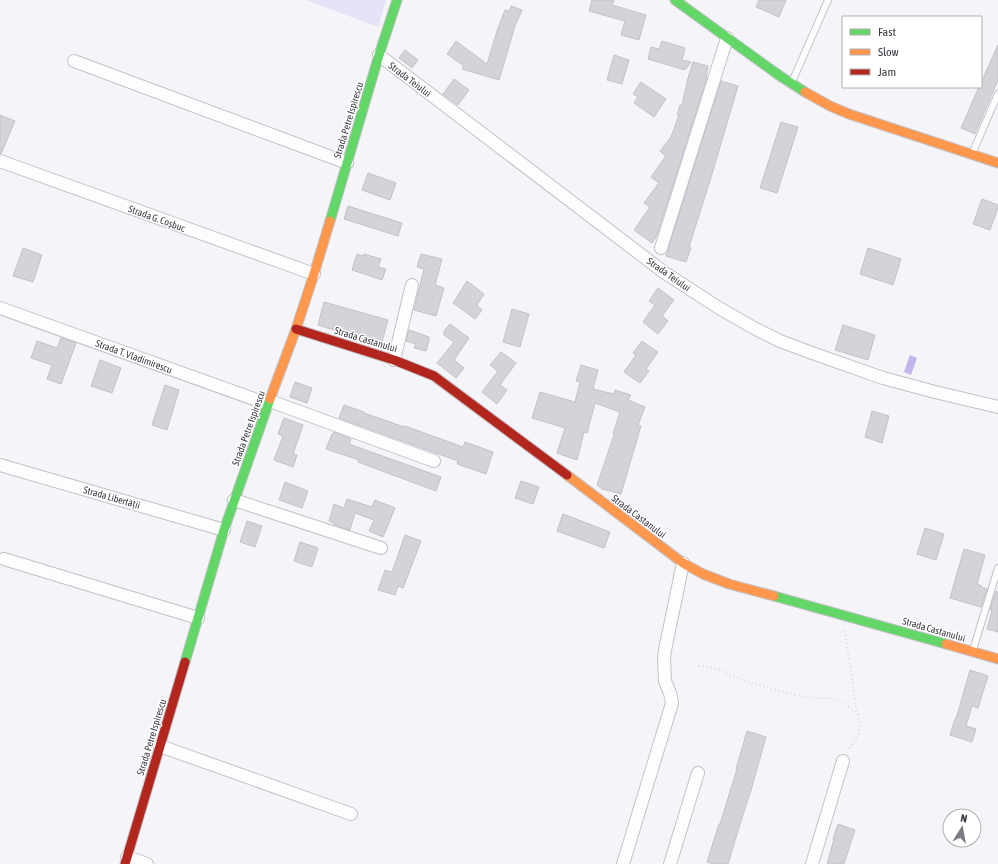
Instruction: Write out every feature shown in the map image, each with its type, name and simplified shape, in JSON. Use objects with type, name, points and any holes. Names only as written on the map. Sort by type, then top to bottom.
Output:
[{"type":"street","name":"Strada Petre Ispirescu","points":[[126,860],[224,530],[296,329],[314,274],[379,55],[397,0]]},
{"type":"street","points":[[675,0],[791,84],[810,96],[842,111],[998,164]]},
{"type":"street","points":[[661,248],[727,38]]},
{"type":"street","name":"Strada Teiului","points":[[379,55],[665,273],[719,308],[754,328],[780,341],[883,378],[935,392],[996,404]]},
{"type":"street","points":[[74,61],[347,163]]},
{"type":"street","name":"Strada G. Coșbuc","points":[[0,161],[314,274]]},
{"type":"street","points":[[394,360],[412,285]]},
{"type":"street","name":"Strada T. Vladimirescu","points":[[0,308],[434,461]]},
{"type":"street","name":"Strada Castanului","points":[[296,329],[394,360],[434,376],[683,563],[703,574],[729,584],[998,659]]},
{"type":"street","name":"Strada Libertății","points":[[0,465],[224,530]]},
{"type":"street","points":[[234,500],[381,548]]},
{"type":"street","points":[[4,559],[198,618]]},
{"type":"street","points":[[623,864],[670,714],[672,703],[665,680],[664,658],[683,563]]},
{"type":"street","points":[[160,746],[351,814]]},
{"type":"street","points":[[812,864],[843,761]]},
{"type":"street","points":[[670,864],[698,773]]},
{"type":"street","points":[[126,860],[147,864]]},
{"type":"lane","points":[[791,84],[828,0]]},
{"type":"lane","points":[[972,155],[998,94]]},
{"type":"lane","points":[[973,651],[998,568]]},
{"type":"path","points":[[841,614],[846,636],[860,726],[857,736],[850,746],[843,761]]},
{"type":"path","points":[[699,666],[719,669],[751,683],[797,695],[839,701],[848,706],[859,716]]},
{"type":"shaded area","points":[[306,0],[386,0],[378,27]]},
{"type":"shaded area","points":[[910,355],[917,358],[911,375],[904,372]]},
{"type":"building","points":[[592,0],[614,0],[612,5],[646,15],[639,40],[621,35],[625,21],[589,11]]},
{"type":"building","points":[[759,0],[786,0],[779,17],[756,7]]},
{"type":"building","points":[[511,6],[522,10],[515,26],[499,80],[462,69],[464,66],[447,54],[456,41],[487,64],[505,10],[509,11]]},
{"type":"building","points":[[662,41],[685,48],[682,60],[691,62],[685,70],[648,59],[651,47],[659,49]]},
{"type":"building","points":[[998,45],[998,80],[975,134],[961,128],[979,88],[982,88],[982,81]]},
{"type":"building","points":[[405,50],[418,60],[412,68],[399,58]]},
{"type":"building","points":[[614,55],[629,60],[622,84],[607,80]]},
{"type":"building","points":[[693,62],[708,66],[707,77],[657,235],[652,243],[634,230],[650,207],[644,203],[659,183],[651,177],[666,156],[660,151],[671,137],[679,115],[677,115],[680,105],[682,105]]},
{"type":"building","points":[[454,79],[469,90],[458,105],[443,94]]},
{"type":"building","points":[[721,81],[738,86],[689,247],[691,248],[686,262],[666,256]]},
{"type":"building","points":[[641,82],[666,99],[654,117],[634,103],[638,97],[633,94]]},
{"type":"building","points":[[0,115],[15,121],[1,154],[0,154]]},
{"type":"building","points":[[781,122],[798,127],[777,193],[760,188]]},
{"type":"building","points":[[368,173],[396,183],[390,200],[362,190]]},
{"type":"building","points":[[982,199],[998,205],[990,230],[973,224]]},
{"type":"building","points":[[348,206],[402,223],[398,236],[344,219]]},
{"type":"building","points":[[23,248],[42,255],[33,282],[13,276]]},
{"type":"building","points":[[868,248],[901,259],[893,285],[860,274]]},
{"type":"building","points":[[357,254],[363,256],[364,254],[381,259],[378,267],[386,269],[382,280],[352,270]]},
{"type":"building","points":[[421,254],[442,259],[435,285],[444,288],[436,316],[414,310],[424,269],[417,267]]},
{"type":"building","points":[[467,281],[484,294],[477,305],[482,310],[475,319],[453,303]]},
{"type":"building","points":[[658,288],[674,300],[662,316],[668,321],[658,334],[643,322],[655,305],[649,301]]},
{"type":"building","points":[[324,302],[388,320],[381,345],[318,325]]},
{"type":"building","points":[[512,309],[529,314],[520,347],[503,342]]},
{"type":"building","points":[[450,324],[469,338],[454,360],[464,368],[456,378],[437,363],[454,342],[444,335],[444,331]]},
{"type":"building","points":[[843,325],[875,335],[868,360],[835,350]]},
{"type":"building","points":[[409,330],[429,337],[426,351],[414,348],[416,344],[406,341]]},
{"type":"building","points":[[61,338],[76,343],[61,384],[47,379],[52,365],[31,358],[37,341],[57,348]]},
{"type":"building","points":[[642,341],[658,352],[646,369],[649,371],[640,383],[624,372],[636,355],[633,353]]},
{"type":"building","points":[[501,352],[516,363],[500,385],[507,390],[497,404],[482,392],[498,371],[490,365]]},
{"type":"building","points":[[100,360],[121,368],[112,393],[91,386]]},
{"type":"building","points":[[581,365],[598,370],[593,389],[614,394],[615,390],[631,395],[628,400],[645,407],[638,425],[641,426],[621,494],[602,489],[597,485],[620,412],[595,403],[587,433],[584,432],[577,460],[557,453],[565,428],[532,418],[540,392],[575,402],[580,382],[576,381]]},
{"type":"building","points":[[295,382],[312,388],[307,403],[290,397]]},
{"type":"building","points":[[165,385],[179,390],[167,430],[152,425]]},
{"type":"building","points":[[344,405],[463,447],[465,442],[493,452],[486,474],[457,464],[458,461],[339,418]]},
{"type":"building","points":[[872,411],[889,416],[882,443],[865,437]]},
{"type":"building","points":[[284,418],[303,425],[293,454],[297,455],[293,467],[274,460],[283,436],[278,434]]},
{"type":"building","points":[[334,432],[351,439],[349,444],[441,477],[436,491],[358,462],[359,460],[326,449]]},
{"type":"building","points":[[521,481],[539,487],[533,504],[515,498]]},
{"type":"building","points":[[285,482],[308,491],[302,508],[279,500]]},
{"type":"building","points":[[347,499],[372,507],[375,500],[395,508],[383,537],[369,531],[374,520],[355,513],[350,530],[334,525],[334,523],[329,521],[334,504],[344,508]]},
{"type":"building","points":[[563,514],[610,532],[604,548],[557,531]]},
{"type":"building","points":[[247,521],[262,526],[255,547],[240,542]]},
{"type":"building","points":[[925,528],[944,534],[936,560],[917,554]]},
{"type":"building","points":[[405,535],[421,541],[403,588],[398,586],[395,595],[378,590],[385,570],[392,572]]},
{"type":"building","points":[[300,542],[318,548],[312,567],[294,561]]},
{"type":"building","points":[[964,549],[985,555],[977,584],[987,589],[981,607],[950,598]]},
{"type":"building","points":[[996,591],[998,592],[998,632],[987,629],[992,610],[990,610]]},
{"type":"building","points":[[970,670],[988,676],[978,708],[972,706],[966,726],[976,729],[972,742],[950,735]]},
{"type":"building","points":[[747,731],[766,737],[728,864],[714,864],[707,862],[737,769]]},
{"type":"building","points":[[838,824],[855,830],[844,864],[827,864],[833,839]]},
{"type":"traffic: fast","points":[[330,221],[379,55],[397,0]]},
{"type":"traffic: fast","points":[[675,0],[780,76],[805,92]]},
{"type":"traffic: fast","points":[[185,662],[224,530],[270,399]]},
{"type":"traffic: fast","points":[[774,596],[946,644]]},
{"type":"traffic: slow","points":[[805,92],[830,106],[849,114],[998,163]]},
{"type":"traffic: slow","points":[[270,399],[296,329],[330,221]]},
{"type":"traffic: slow","points":[[567,475],[683,563],[703,574],[729,584],[774,596]]},
{"type":"traffic: slow","points":[[946,644],[998,659]]},
{"type":"traffic: jam","points":[[296,329],[394,360],[434,376],[567,475]]},
{"type":"traffic: jam","points":[[125,864],[185,662]]}]
